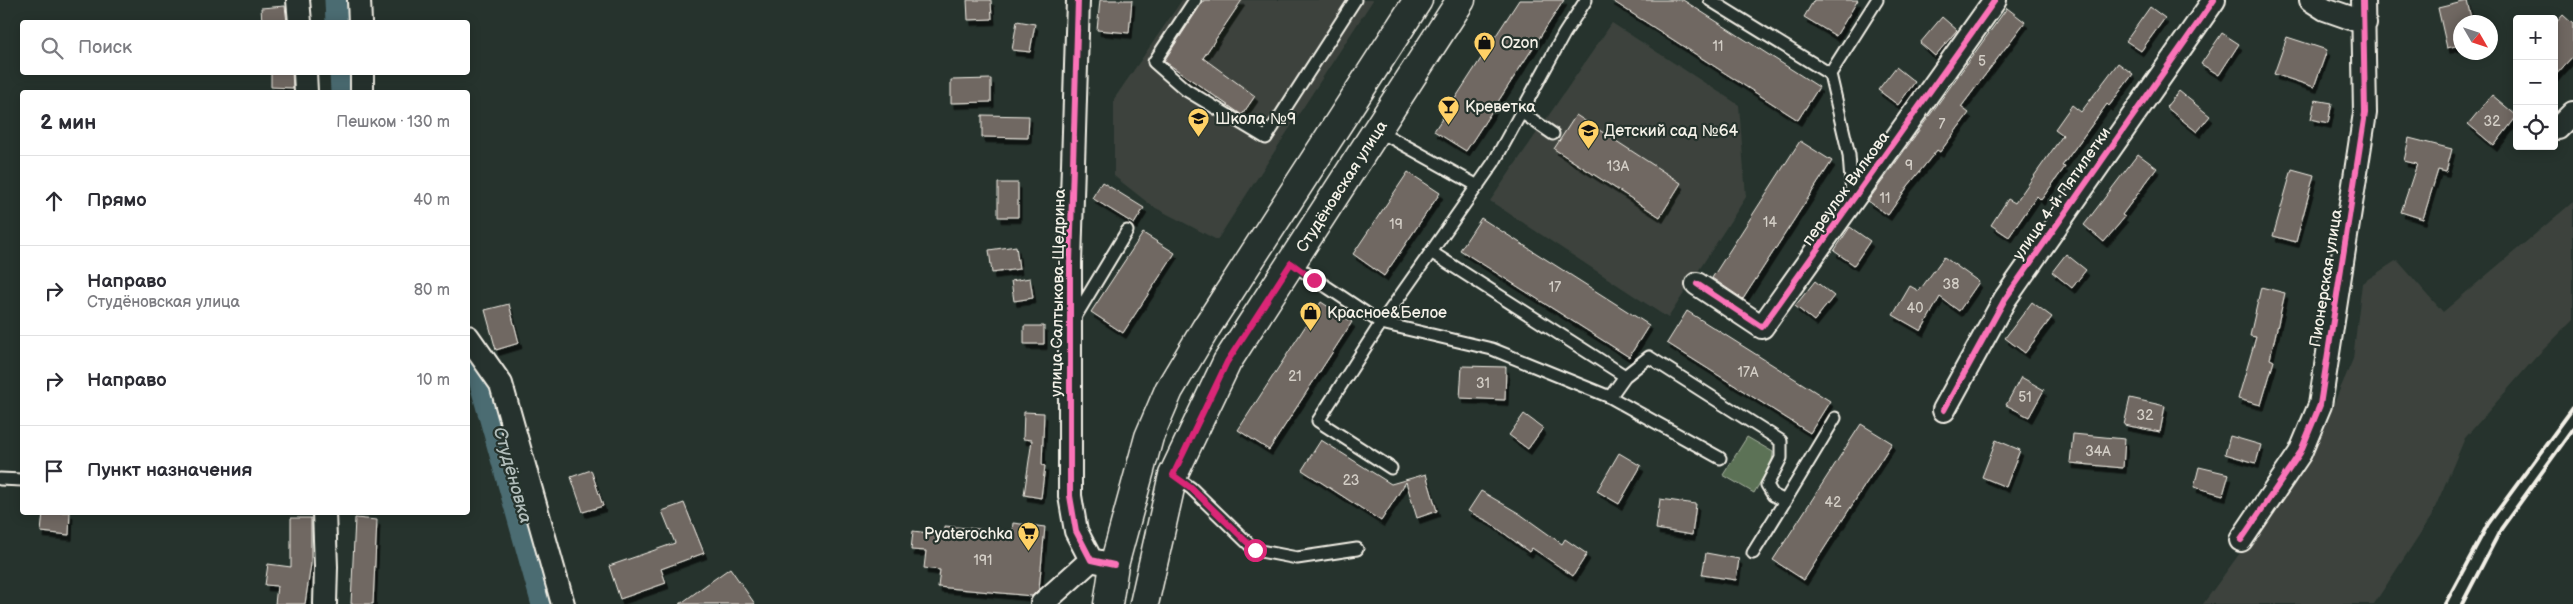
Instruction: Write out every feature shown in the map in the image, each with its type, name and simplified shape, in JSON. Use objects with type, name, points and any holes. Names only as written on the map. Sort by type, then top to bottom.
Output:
[{"type":"main road","points":[[1106,580],[1149,437],[1169,390],[1206,328],[1418,0]]},
{"type":"main road","name":"Студёновская улица","points":[[1144,601],[1173,475],[1227,362],[1461,0]]},
{"type":"street","points":[[298,0],[300,20]]},
{"type":"street","points":[[360,0],[360,20]]},
{"type":"street","name":"улица Салтыкова-Щедрина","points":[[1078,0],[1070,326],[1070,496],[1076,531],[1106,580]]},
{"type":"street","name":"переулок Вилкова","points":[[1697,284],[1762,327],[1853,202],[1995,0]]},
{"type":"street","name":"улица 4-й Пятилетки","points":[[1944,410],[2004,299],[2214,0]]},
{"type":"street","points":[[2311,0],[2325,9],[2365,23]]},
{"type":"street","name":"Пионерская улица","points":[[2241,540],[2300,453],[2320,405],[2365,113],[2365,23],[2363,0]]},
{"type":"street","points":[[305,75],[306,90]]},
{"type":"street","points":[[362,75],[362,90]]},
{"type":"street","points":[[470,340],[501,384],[563,604]]},
{"type":"street","points":[[324,515],[326,567],[324,604]]},
{"type":"street","points":[[1042,604],[1106,580]]},
{"type":"lane","points":[[1195,0],[1154,62],[1186,90],[1266,138],[1355,0]]},
{"type":"lane","points":[[1391,468],[1318,421],[1381,323],[1478,186],[1564,34],[1586,0]]},
{"type":"lane","points":[[1710,0],[1830,74],[1849,155],[1853,202]]},
{"type":"lane","points":[[1830,74],[1877,0]]},
{"type":"lane","points":[[1521,112],[1553,134]]},
{"type":"lane","points":[[1377,130],[1478,186]]},
{"type":"lane","points":[[1070,326],[1127,231]]},
{"type":"lane","points":[[1432,252],[1625,376]]},
{"type":"lane","points":[[1291,263],[1381,323],[1492,349],[1610,397],[1720,458]]},
{"type":"lane","points":[[1610,397],[1625,376],[1649,357],[1781,441],[1782,458],[1767,485],[1774,495],[1785,500]]},
{"type":"lane","points":[[1753,553],[1835,418]]},
{"type":"lane","points":[[1173,475],[1191,488],[1255,550],[1297,558],[1357,549]]},
{"type":"lane","points":[[0,479],[20,480]]},
{"type":"shaded area","name":"Школа №9","points":[[1182,0],[1373,0],[1217,240],[1152,206],[1114,176],[1114,99]]},
{"type":"shaded area","points":[[1612,23],[1739,105],[1746,197],[1668,318],[1490,201]]},
{"type":"shaded area","points":[[2573,202],[2573,320],[2536,357],[2465,438],[2431,517],[2374,604],[2203,604],[2313,452],[2353,359],[2362,283],[2397,260],[2443,312]]},
{"type":"green space","points":[[1747,437],[1773,452],[1772,462],[1754,493],[1723,475]]},
{"type":"building","points":[[967,0],[991,0],[992,19],[968,20]]},
{"type":"building","points":[[1100,0],[1132,0],[1129,33],[1097,30]]},
{"type":"building","points":[[1204,0],[1242,0],[1203,58],[1255,96],[1242,115],[1164,61]]},
{"type":"building","points":[[1519,0],[1564,0],[1466,151],[1434,131]]},
{"type":"building","points":[[1611,0],[1683,0],[1819,87],[1798,120]]},
{"type":"building","points":[[1814,0],[1858,0],[1836,36],[1804,17]]},
{"type":"building","points":[[2467,1],[2470,15],[2453,15],[2453,47],[2447,48],[2438,8]]},
{"type":"building","points":[[285,6],[287,20],[262,20],[261,8]]},
{"type":"building","points":[[2150,7],[2165,18],[2141,51],[2126,41]]},
{"type":"building","points":[[2007,8],[2025,22],[1961,107],[1969,113],[1940,152],[1937,150],[1908,186],[1888,215],[1868,201]]},
{"type":"building","points":[[2563,15],[2573,24],[2573,56],[2558,73],[2558,60],[2558,21]]},
{"type":"building","points":[[1942,17],[1957,30],[1935,56],[1920,43]]},
{"type":"building","points":[[1017,21],[1035,24],[1030,52],[1012,50]]},
{"type":"building","points":[[2222,33],[2239,44],[2219,75],[2201,64]]},
{"type":"building","points":[[2287,37],[2327,50],[2314,87],[2274,74]]},
{"type":"building","points":[[2118,63],[2133,74],[2109,106],[2107,104],[2062,166],[2065,167],[2041,200],[2037,196],[2009,237],[1991,225],[2008,199],[2015,203],[2063,135],[2055,129],[2072,105],[2081,112]]},
{"type":"building","points":[[1896,67],[1915,82],[1898,105],[1878,90]]},
{"type":"building","points":[[271,75],[292,75],[293,88],[271,87]]},
{"type":"building","points":[[991,79],[991,102],[951,103],[951,80]]},
{"type":"building","points":[[2179,91],[2210,116],[2197,132],[2166,107]]},
{"type":"building","points":[[2492,95],[2513,113],[2513,121],[2494,146],[2468,124]]},
{"type":"building","points":[[2315,100],[2332,103],[2328,123],[2311,119]]},
{"type":"building","points":[[982,115],[1029,116],[1028,138],[982,137]]},
{"type":"building","points":[[1576,115],[1681,183],[1660,217],[1554,149]]},
{"type":"building","points":[[2409,138],[2452,149],[2446,172],[2438,170],[2423,219],[2401,212],[2417,164],[2404,161]]},
{"type":"building","points":[[1800,141],[1832,161],[1743,299],[1712,278]]},
{"type":"building","points":[[2138,154],[2157,168],[2122,215],[2125,217],[2104,242],[2084,225]]},
{"type":"building","points":[[2292,169],[2314,175],[2296,242],[2273,236]]},
{"type":"building","points":[[1408,172],[1440,193],[1384,276],[1353,254]]},
{"type":"building","points":[[1102,182],[1144,208],[1134,224],[1092,198]]},
{"type":"building","points":[[998,183],[1018,183],[1018,217],[998,217]]},
{"type":"building","points":[[1481,218],[1649,325],[1629,357],[1460,250]]},
{"type":"building","points":[[1850,227],[1870,241],[1854,265],[1834,251]]},
{"type":"building","points":[[1143,233],[1175,253],[1123,333],[1091,312]]},
{"type":"building","points":[[1016,246],[1019,269],[992,273],[989,250]]},
{"type":"building","points":[[2066,254],[2086,270],[2072,288],[2052,272]]},
{"type":"building","points":[[1944,257],[1979,282],[1959,311],[1940,297],[1921,331],[1893,315],[1910,286],[1919,291]]},
{"type":"building","points":[[1030,278],[1033,298],[1014,301],[1011,281]]},
{"type":"building","points":[[1815,281],[1834,296],[1814,321],[1795,306]]},
{"type":"building","points":[[2261,287],[2285,293],[2270,359],[2274,361],[2261,405],[2238,399],[2256,337],[2250,336]]},
{"type":"building","points":[[1321,302],[1352,322],[1269,450],[1238,430]]},
{"type":"building","points":[[2032,302],[2052,317],[2025,353],[2005,338]]},
{"type":"building","points":[[509,304],[519,343],[496,350],[485,310]]},
{"type":"building","points":[[1687,311],[1830,401],[1810,433],[1667,343]]},
{"type":"building","points":[[1024,326],[1044,326],[1044,344],[1024,344]]},
{"type":"building","points":[[1462,366],[1506,367],[1505,400],[1460,398]]},
{"type":"building","points":[[2021,377],[2044,390],[2029,417],[2006,405]]},
{"type":"building","points":[[2130,398],[2165,406],[2160,432],[2124,425]]},
{"type":"building","points":[[1024,412],[1044,413],[1042,465],[1045,466],[1041,498],[1024,495],[1032,440],[1023,439]]},
{"type":"building","points":[[1524,414],[1543,428],[1528,449],[1509,435]]},
{"type":"building","points":[[1861,424],[1892,443],[1804,580],[1773,560]]},
{"type":"building","points":[[2073,434],[2125,439],[2123,468],[2070,463]]},
{"type":"building","points":[[2230,436],[2261,445],[2256,463],[2225,454]]},
{"type":"building","points":[[1321,440],[1391,484],[1426,474],[1437,511],[1417,518],[1406,482],[1381,521],[1302,470]]},
{"type":"building","points":[[1996,440],[2020,450],[2006,487],[1982,477]]},
{"type":"building","points":[[1619,453],[1641,466],[1619,504],[1597,491]]},
{"type":"building","points":[[2199,467],[2229,474],[2223,495],[2194,487]]},
{"type":"building","points":[[591,470],[603,506],[583,512],[571,477]]},
{"type":"building","points":[[1481,491],[1520,514],[1562,544],[1565,539],[1587,554],[1573,576],[1532,548],[1529,552],[1489,522],[1468,511]]},
{"type":"building","points":[[1660,499],[1696,504],[1692,535],[1656,529]]},
{"type":"building","points":[[684,503],[704,553],[661,569],[666,583],[620,599],[609,566],[675,543],[662,511]]},
{"type":"building","points":[[43,515],[70,515],[69,535],[41,532]]},
{"type":"building","points":[[291,518],[311,518],[311,564],[305,604],[275,604],[277,586],[265,585],[268,564],[291,567]]},
{"type":"building","points":[[355,518],[377,520],[373,604],[351,604]]},
{"type":"building","points":[[1013,523],[1045,527],[1039,589],[1032,596],[938,587],[940,570],[924,568],[926,551],[911,550],[913,531],[945,535],[945,526],[1012,532]]},
{"type":"building","points":[[1706,553],[1739,559],[1736,580],[1702,575]]},
{"type":"building","points":[[730,568],[755,604],[680,604],[706,585]]},
{"type":"waterway","name":"Студёновка","points":[[342,0],[343,20]]},
{"type":"waterway","name":"Студёновка","points":[[347,75],[348,90]]},
{"type":"waterway","name":"Студёновка","points":[[470,353],[482,365],[549,604]]},
{"type":"railway","points":[[2445,604],[2488,524],[2573,408]]},
{"type":"railway","points":[[2462,604],[2501,529],[2573,429]]},
{"type":"cycle path","points":[[1078,0],[1070,263],[1070,496],[1076,531],[1091,560],[1114,565]]},
{"type":"cycle path","points":[[1697,284],[1762,327],[1995,0]]},
{"type":"cycle path","points":[[1944,410],[2005,299],[2214,0]]},
{"type":"cycle path","points":[[2241,540],[2300,453],[2320,405],[2365,113],[2363,0]]},
{"type":"place","name":"Ozon","points":[[1485,61]]},
{"type":"place","name":"Креветка","points":[[1449,125]]},
{"type":"place","name":"Школа №9","points":[[1199,137]]},
{"type":"place","name":"Детский сад №64","points":[[1588,149]]},
{"type":"place","name":"Красное&Белое","points":[[1311,331]]},
{"type":"place","name":"Pyaterochka","points":[[1029,552]]},
{"type":"route","points":[[1255,550],[1191,488],[1173,475],[1227,362],[1291,263],[1314,280]]}]
